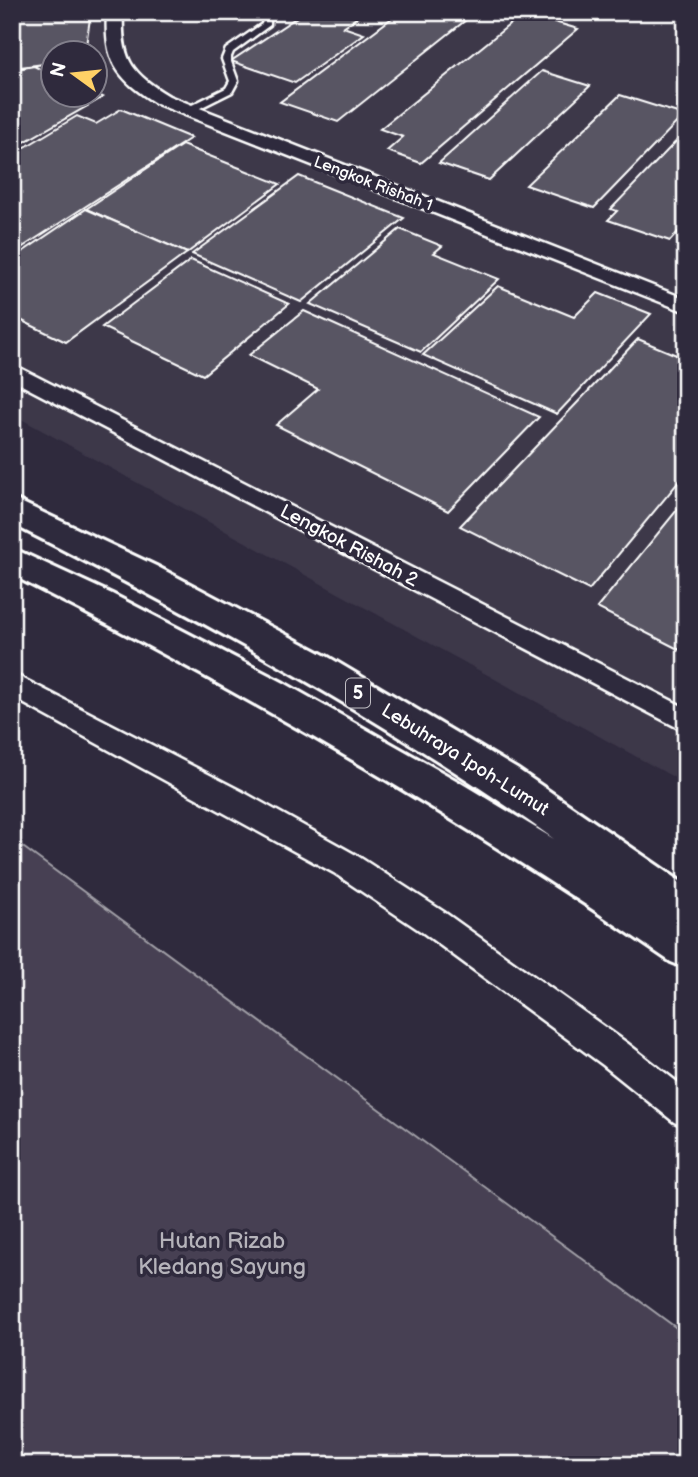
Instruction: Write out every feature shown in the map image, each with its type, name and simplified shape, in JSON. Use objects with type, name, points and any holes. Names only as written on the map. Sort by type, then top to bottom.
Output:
[{"type":"highway","name":"Lebuhraya Ipoh-Lumut","points":[[12,510],[144,575],[317,668],[503,781],[686,909]]},
{"type":"highway","name":"Lebuhraya Ipoh-Lumut","points":[[12,560],[286,700],[477,811],[686,947]]},
{"type":"street","name":"Lengkok Rishah 1","points":[[115,12],[113,39],[121,67],[146,90],[187,111],[686,306]]},
{"type":"street","name":"Lengkok Rishah 2","points":[[12,372],[686,721]]},
{"type":"street","points":[[12,684],[345,864],[433,922],[615,1054],[686,1110]]},
{"type":"lane","points":[[187,111],[229,90],[234,80],[226,60],[229,51],[266,25],[267,19],[250,12]]},
{"type":"shaded area","points":[[12,12],[686,12],[686,784],[12,414]]},
{"type":"green space","name":"Hutan Rizab Kledang Sayung","points":[[12,839],[686,1335],[686,1465],[12,1465]]},
{"type":"building","points":[[12,12],[91,12],[87,38],[38,38],[38,65],[12,68]]},
{"type":"building","points":[[292,12],[365,12],[343,27],[364,34],[295,83],[231,61],[300,15]]},
{"type":"building","points":[[400,12],[476,12],[338,122],[280,102]]},
{"type":"building","points":[[524,13],[578,29],[421,163],[387,151],[403,137],[380,129]]},
{"type":"building","points":[[34,66],[38,68],[38,108],[84,108],[12,149],[12,70]]},
{"type":"building","points":[[542,71],[590,86],[489,180],[439,163]]},
{"type":"building","points":[[620,95],[684,115],[594,208],[526,185]]},
{"type":"building","points":[[121,109],[191,138],[12,254],[12,155],[77,116],[96,124]]},
{"type":"building","points":[[686,131],[685,234],[678,232],[670,241],[608,220],[617,211],[611,209]]},
{"type":"building","points":[[182,145],[280,184],[187,253],[86,209]]},
{"type":"building","points":[[299,176],[404,218],[301,302],[192,254]]},
{"type":"building","points":[[86,209],[187,253],[66,342],[12,316],[12,259]]},
{"type":"building","points":[[400,229],[442,246],[434,253],[499,279],[421,352],[310,304]]},
{"type":"building","points":[[191,260],[289,304],[203,375],[102,327]]},
{"type":"building","points":[[498,286],[574,317],[598,293],[651,314],[557,414],[423,355]]},
{"type":"building","points":[[304,311],[539,417],[448,511],[276,425],[318,389],[249,355]]},
{"type":"building","points":[[638,339],[686,359],[686,473],[589,590],[460,526]]},
{"type":"building","points":[[686,499],[686,653],[597,608]]}]
